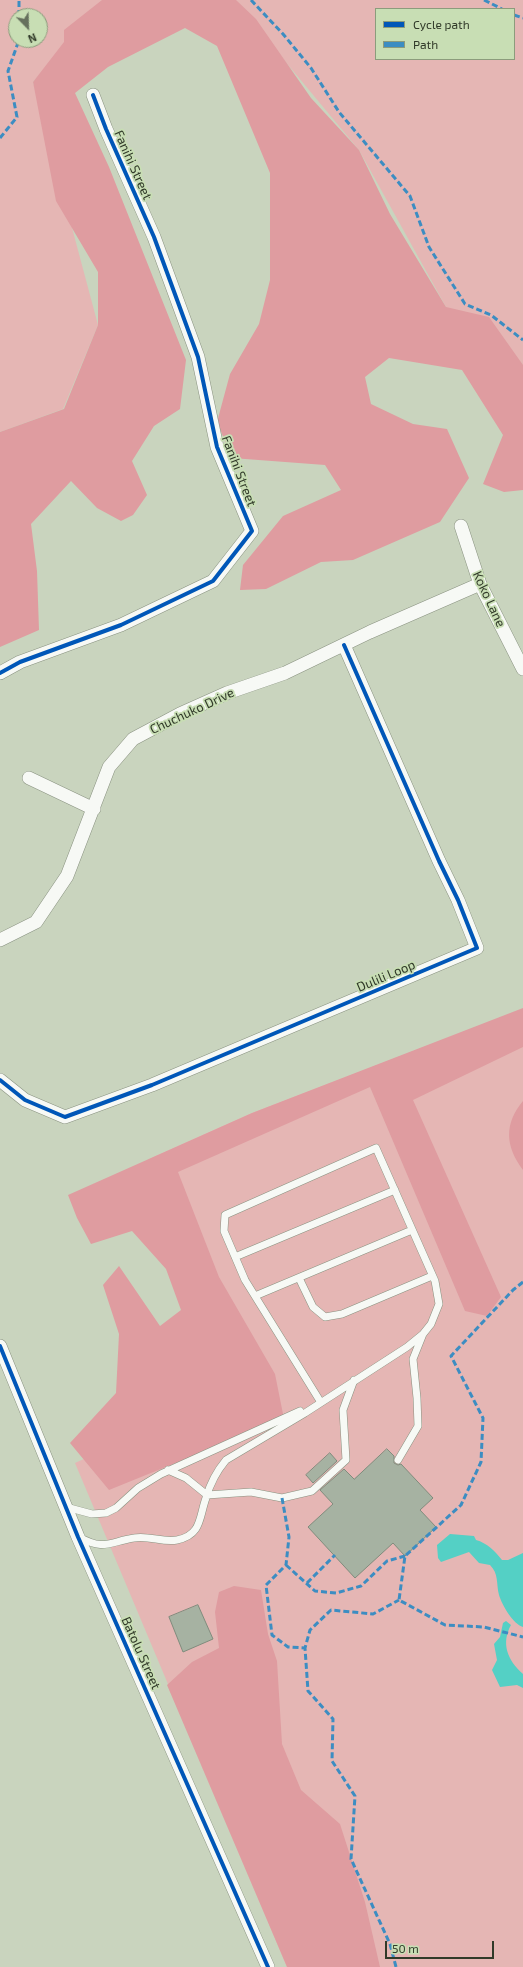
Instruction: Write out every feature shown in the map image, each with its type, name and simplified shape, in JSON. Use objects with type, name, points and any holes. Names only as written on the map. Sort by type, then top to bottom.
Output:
[{"type":"street","name":"Fanihi Street","points":[[0,673],[20,662],[121,625],[213,581],[252,531],[217,447],[198,357],[154,238],[106,129],[93,95]]},
{"type":"street","name":"Koko Lane","points":[[461,526],[480,584],[523,669]]},
{"type":"street","name":"Chuchuko Drive","points":[[0,940],[36,922],[67,876],[109,767],[133,739],[180,714],[227,693],[285,673],[480,584]]},
{"type":"street","name":"Dulili Loop","points":[[0,1080],[25,1100],[65,1117],[152,1085],[477,948],[458,900],[439,861],[344,645]]},
{"type":"street","points":[[29,778],[94,809]]},
{"type":"street","name":"Batolu Street","points":[[0,1346],[78,1537],[268,1967]]},
{"type":"lane","points":[[78,1537],[96,1545],[115,1543],[136,1537],[170,1541],[179,1540],[188,1536],[195,1531],[201,1522],[207,1495],[218,1469],[226,1460],[407,1347],[423,1334],[431,1324],[439,1304],[432,1276],[376,1148],[225,1215],[224,1231],[244,1280],[320,1401]]},
{"type":"lane","points":[[235,1257],[395,1190]]},
{"type":"lane","points":[[255,1296],[412,1230]]},
{"type":"lane","points":[[299,1278],[313,1307],[325,1317],[342,1314],[432,1276]]},
{"type":"lane","points":[[398,1460],[418,1426],[413,1360],[423,1334]]},
{"type":"lane","points":[[168,1470],[186,1478],[207,1495],[251,1492],[282,1498],[312,1491],[346,1460],[343,1410],[354,1380]]},
{"type":"lane","points":[[66,1507],[92,1514],[106,1513],[116,1508],[138,1488],[168,1470],[329,1397]]},
{"type":"shaded area","points":[[0,0],[105,0],[33,82],[98,325],[63,409],[0,432]]},
{"type":"shaded area","points":[[102,0],[236,0],[256,19],[311,98],[359,150],[390,214],[446,307],[489,317],[523,365],[523,490],[504,492],[483,484],[503,435],[462,370],[389,358],[365,377],[371,404],[413,424],[447,429],[469,478],[440,522],[353,560],[321,562],[266,589],[240,590],[243,565],[283,516],[341,490],[325,465],[232,458],[217,422],[230,374],[259,324],[270,280],[270,173],[217,46],[185,28],[108,67],[75,93],[109,167],[186,360],[180,409],[154,426],[132,461],[147,495],[133,515],[121,521],[97,508],[71,481],[31,524],[37,571],[39,630],[0,647],[0,432],[64,409],[98,325],[98,272],[56,201],[33,82],[64,42],[64,30]]},
{"type":"shaded area","points":[[234,0],[523,0],[523,366],[446,307],[359,150]]},
{"type":"shaded area","points":[[523,1008],[523,1047],[413,1100],[501,1297],[487,1316],[465,1311],[370,1087],[178,1172],[219,1277],[275,1374],[284,1419],[109,1490],[70,1443],[116,1393],[119,1334],[103,1285],[119,1266],[160,1326],[181,1310],[166,1269],[132,1231],[91,1244],[77,1218],[68,1195],[252,1113]]},
{"type":"shaded area","points":[[523,1009],[523,1967],[287,1967],[75,1463],[161,1424],[207,1287],[149,1159],[252,1113]]},
{"type":"shaded area","points":[[523,1101],[523,1170],[513,1152],[509,1135],[512,1118]]},
{"type":"shaded area","points":[[234,1586],[261,1590],[268,1634],[277,1661],[282,1744],[301,1790],[340,1824],[365,1902],[380,1967],[287,1967],[167,1685],[192,1662],[219,1648],[215,1612],[219,1592]]},
{"type":"water","points":[[450,1534],[474,1536],[476,1540],[484,1543],[502,1560],[508,1560],[523,1553],[523,1627],[515,1622],[508,1614],[499,1595],[495,1572],[490,1565],[479,1563],[469,1552],[441,1562],[438,1558],[437,1545]]},
{"type":"water","points":[[506,1621],[511,1625],[506,1638],[507,1651],[517,1669],[523,1674],[523,1688],[517,1685],[500,1687],[492,1670],[497,1660],[494,1644],[500,1637],[503,1623]]},
{"type":"building","points":[[387,1449],[394,1456],[394,1463],[398,1465],[401,1464],[433,1498],[420,1510],[436,1527],[405,1556],[393,1543],[355,1578],[308,1527],[333,1504],[320,1490],[344,1469],[354,1479]]},
{"type":"building","points":[[330,1453],[337,1461],[313,1483],[306,1475]]},
{"type":"building","points":[[198,1605],[213,1639],[183,1652],[169,1617]]},
{"type":"marked path","points":[[19,0],[19,8]]},
{"type":"marked path","points":[[251,0],[283,34],[311,68],[339,112],[410,196],[429,247],[465,304],[491,315],[523,340]]},
{"type":"marked path","points":[[484,0],[500,8]]},
{"type":"marked path","points":[[515,15],[523,18]]},
{"type":"marked path","points":[[0,138],[17,117],[8,71],[16,48]]},
{"type":"marked path","points":[[523,1282],[513,1290],[451,1356],[483,1418],[481,1462],[461,1505],[405,1556],[399,1600],[445,1625],[484,1627],[523,1637]]},
{"type":"marked path","points":[[282,1498],[289,1537],[286,1565],[266,1585],[272,1635],[288,1647],[305,1648]]},
{"type":"marked path","points":[[307,1583],[335,1555]]},
{"type":"marked path","points":[[286,1565],[315,1591],[336,1593],[361,1586],[387,1561],[405,1556]]},
{"type":"marked path","points":[[396,1967],[390,1944],[351,1859],[355,1796],[332,1761],[333,1719],[308,1691],[305,1648],[310,1630],[331,1610],[373,1614],[399,1600]]},
{"type":"cycle path","points":[[0,673],[20,662],[121,625],[213,581],[252,531],[217,447],[198,357],[154,237],[106,129],[93,95]]},
{"type":"cycle path","points":[[0,1080],[25,1100],[65,1117],[152,1085],[477,948],[458,900],[439,861],[344,645]]},
{"type":"cycle path","points":[[0,1346],[78,1537],[268,1967]]}]
